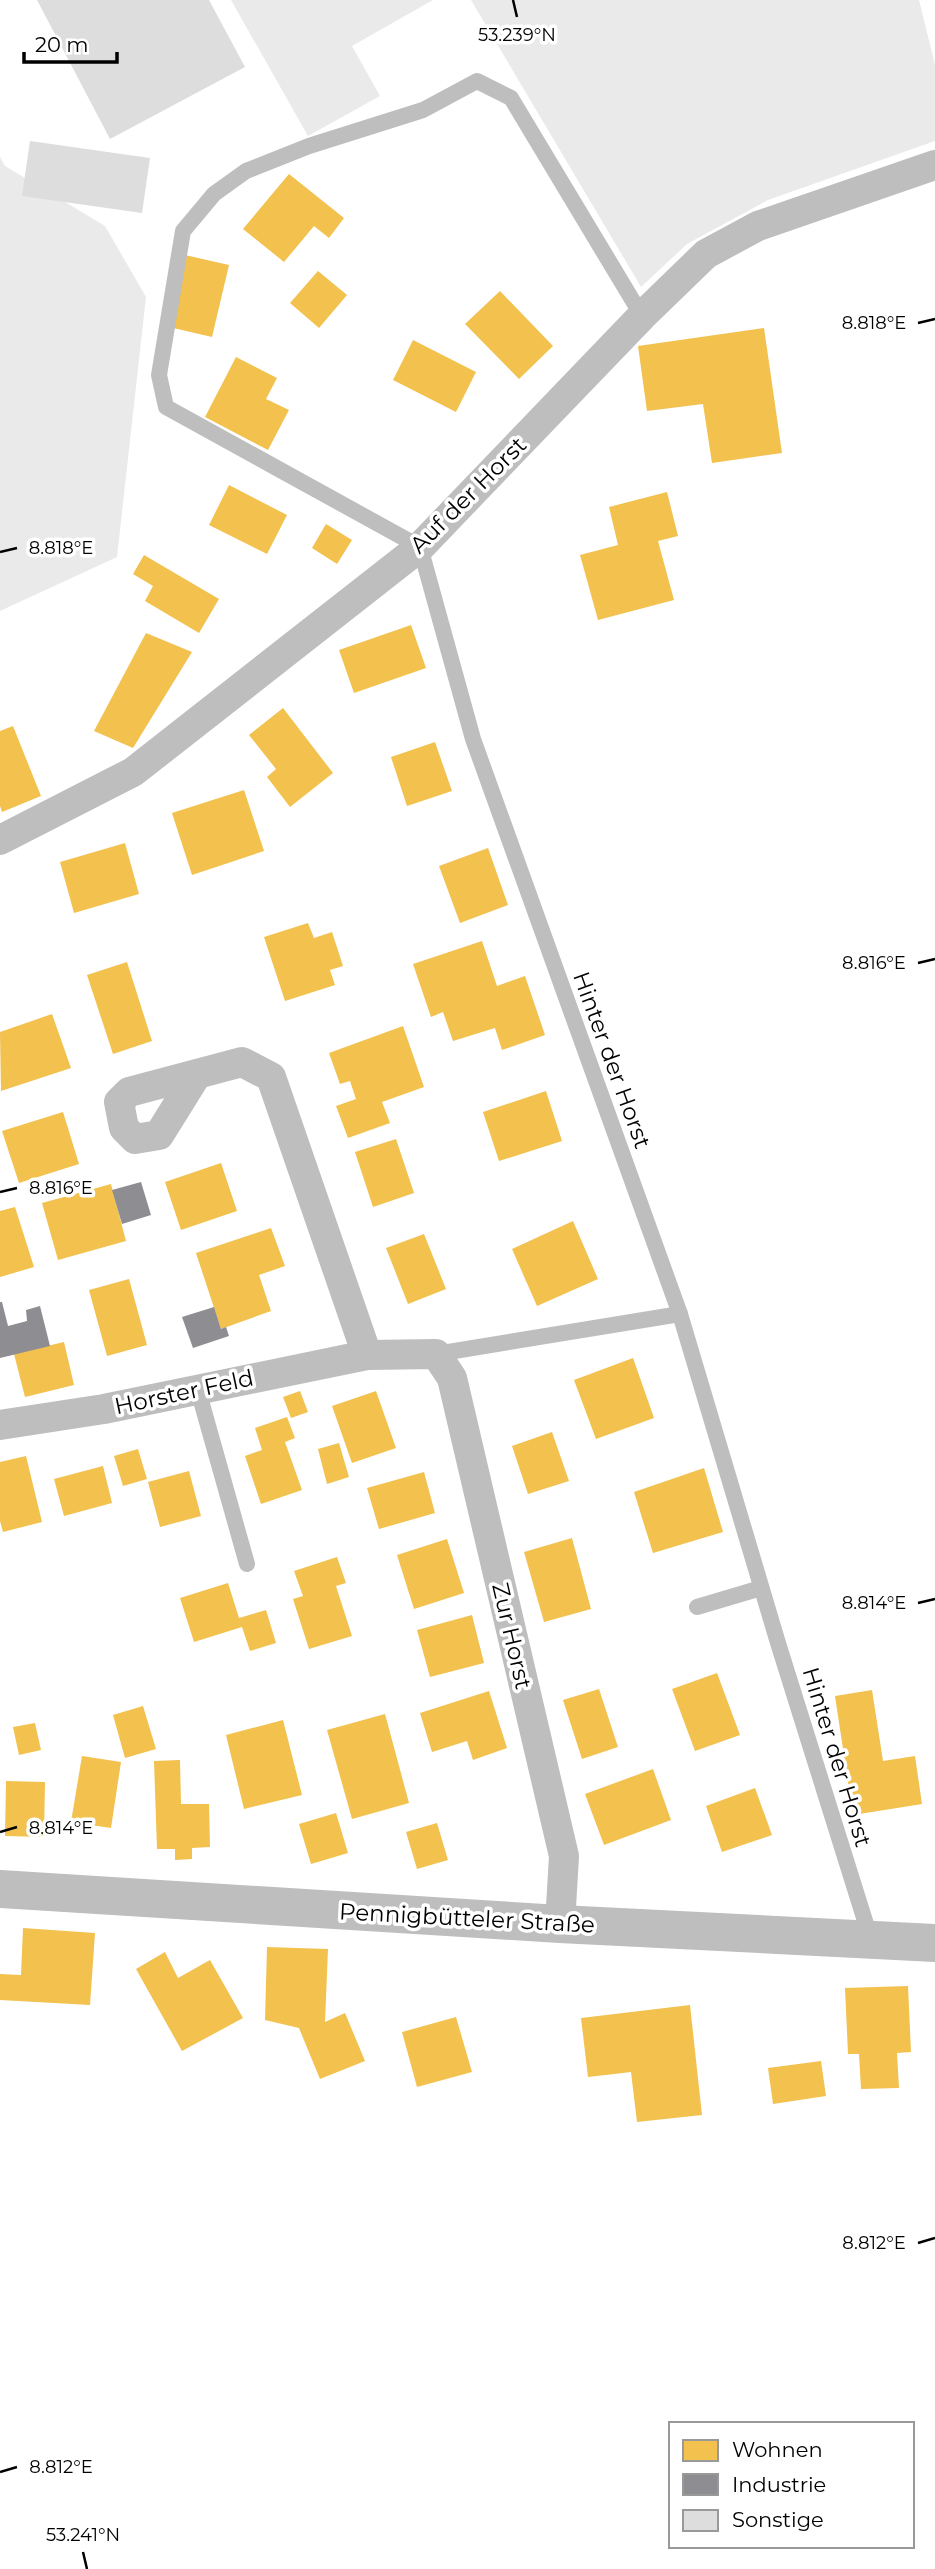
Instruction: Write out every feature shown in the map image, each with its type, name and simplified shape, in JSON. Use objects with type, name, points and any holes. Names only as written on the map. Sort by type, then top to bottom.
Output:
[{"type":"street","name":"Auf der Horst","points":[[0,840],[133,772],[420,547],[642,316],[706,254],[758,226],[935,165]]},
{"type":"street","points":[[197,1074],[242,1062],[271,1077],[367,1355]]},
{"type":"street","name":"Horster Feld","points":[[0,1425],[104,1409],[367,1355],[436,1354]]},
{"type":"street","name":"Zur Horst","points":[[436,1354],[452,1378],[564,1856],[560,1924]]},
{"type":"street","name":"Pennigbütteler Straße","points":[[0,1889],[560,1924],[935,1943]]},
{"type":"lane","points":[[420,547],[166,407],[159,375],[183,231],[214,194],[246,171],[309,146],[423,110],[477,81],[511,98],[642,316]]},
{"type":"lane","name":"Hinter der Horst","points":[[420,547],[473,739],[680,1314],[761,1588],[871,1940]]},
{"type":"lane","name":"Horster Feld","points":[[436,1354],[680,1314]]},
{"type":"lane","points":[[198,1390],[247,1564]]},
{"type":"lane","points":[[697,1607],[761,1588]]},
{"type":"shaded area","points":[[231,0],[433,0],[352,46],[380,96],[308,136]]},
{"type":"shaded area","points":[[471,0],[919,0],[935,65],[935,141],[768,200],[687,244],[641,287]]},
{"type":"shaded area","points":[[0,157],[5,166],[105,226],[146,297],[117,557],[0,611]]},
{"type":"building: Wohnen","points":[[289,174],[344,218],[329,238],[314,226],[284,262],[243,229]]},
{"type":"building: Wohnen","points":[[185,255],[229,265],[212,337],[169,327]]},
{"type":"building: Wohnen","points":[[318,271],[347,295],[319,328],[290,303]]},
{"type":"building: Wohnen","points":[[500,291],[553,346],[519,379],[465,324]]},
{"type":"building: Wohnen","points":[[764,328],[782,453],[712,463],[703,404],[647,411],[638,346]]},
{"type":"building: Wohnen","points":[[413,340],[476,372],[456,412],[393,380]]},
{"type":"building: Wohnen","points":[[236,357],[277,378],[266,399],[289,410],[268,450],[205,417]]},
{"type":"building: Wohnen","points":[[229,485],[287,515],[267,554],[209,525]]},
{"type":"building: Wohnen","points":[[667,492],[678,536],[658,541],[674,600],[598,620],[580,555],[618,545],[609,507]]},
{"type":"building: Wohnen","points":[[326,524],[352,540],[337,564],[312,548]]},
{"type":"building: Wohnen","points":[[144,555],[219,599],[199,633],[145,601],[153,586],[133,574]]},
{"type":"building: Wohnen","points":[[411,625],[426,668],[354,693],[339,650]]},
{"type":"building: Wohnen","points":[[146,633],[192,652],[133,748],[94,731]]},
{"type":"building: Wohnen","points":[[283,708],[333,773],[290,807],[267,777],[276,769],[249,735]]},
{"type":"building: Wohnen","points":[[13,726],[41,796],[2,812],[0,731]]},
{"type":"building: Wohnen","points":[[435,742],[452,791],[407,806],[391,757]]},
{"type":"building: Wohnen","points":[[244,790],[264,851],[192,875],[172,813]]},
{"type":"building: Wohnen","points":[[125,843],[139,894],[74,913],[60,862]]},
{"type":"building: Wohnen","points":[[488,848],[508,905],[460,923],[439,866]]},
{"type":"building: Wohnen","points":[[308,923],[314,938],[332,932],[343,966],[330,970],[335,985],[285,1001],[264,937]]},
{"type":"building: Wohnen","points":[[482,941],[497,986],[525,976],[545,1035],[502,1050],[495,1028],[453,1041],[443,1012],[431,1017],[413,964]]},
{"type":"building: Wohnen","points":[[127,962],[152,1041],[113,1054],[87,975]]},
{"type":"building: Wohnen","points":[[52,1014],[71,1068],[1,1091],[0,1032]]},
{"type":"building: Wohnen","points":[[403,1026],[424,1087],[382,1102],[390,1123],[348,1138],[336,1106],[356,1099],[350,1081],[340,1084],[329,1053]]},
{"type":"building: Wohnen","points":[[546,1091],[562,1141],[499,1161],[483,1112]]},
{"type":"building: Wohnen","points":[[63,1112],[79,1164],[19,1183],[2,1131]]},
{"type":"building: Wohnen","points":[[396,1139],[414,1193],[373,1207],[355,1152]]},
{"type":"building: Wohnen","points":[[221,1163],[237,1211],[181,1230],[165,1182]]},
{"type":"building: Wohnen","points":[[111,1184],[126,1241],[58,1260],[42,1203]]},
{"type":"building: Wohnen","points":[[15,1207],[34,1267],[0,1277],[0,1211]]},
{"type":"building: Wohnen","points":[[573,1221],[598,1279],[537,1306],[512,1249]]},
{"type":"building: Wohnen","points":[[271,1228],[285,1266],[259,1275],[271,1311],[221,1329],[196,1253]]},
{"type":"building: Wohnen","points":[[424,1234],[446,1289],[408,1304],[386,1248]]},
{"type":"building: Wohnen","points":[[129,1279],[147,1345],[107,1356],[89,1290]]},
{"type":"building: Wohnen","points":[[64,1342],[74,1385],[25,1397],[14,1354]]},
{"type":"building: Wohnen","points":[[633,1358],[654,1418],[596,1439],[574,1380]]},
{"type":"building: Wohnen","points":[[300,1391],[308,1412],[291,1418],[283,1397]]},
{"type":"building: Wohnen","points":[[376,1391],[396,1448],[352,1463],[332,1406]]},
{"type":"building: Wohnen","points":[[287,1417],[295,1438],[285,1442],[302,1490],[261,1504],[245,1456],[262,1450],[255,1428]]},
{"type":"building: Wohnen","points":[[552,1432],[569,1481],[528,1494],[512,1446]]},
{"type":"building: Wohnen","points":[[339,1443],[349,1477],[327,1484],[318,1449]]},
{"type":"building: Wohnen","points":[[138,1449],[147,1479],[123,1486],[114,1456]]},
{"type":"building: Wohnen","points":[[26,1456],[42,1522],[3,1532],[0,1521],[0,1462]]},
{"type":"building: Wohnen","points":[[103,1466],[112,1503],[64,1516],[54,1479]]},
{"type":"building: Wohnen","points":[[704,1468],[723,1532],[653,1553],[634,1492]]},
{"type":"building: Wohnen","points":[[189,1471],[201,1516],[160,1527],[148,1482]]},
{"type":"building: Wohnen","points":[[424,1472],[435,1513],[379,1529],[367,1488]]},
{"type":"building: Wohnen","points":[[572,1538],[591,1609],[544,1622],[524,1552]]},
{"type":"building: Wohnen","points":[[447,1539],[464,1593],[414,1609],[397,1555]]},
{"type":"building: Wohnen","points":[[337,1557],[346,1583],[336,1586],[352,1636],[309,1649],[293,1599],[303,1596],[294,1571]]},
{"type":"building: Wohnen","points":[[228,1583],[239,1618],[266,1610],[276,1643],[250,1651],[242,1627],[194,1642],[180,1598]]},
{"type":"building: Wohnen","points":[[472,1615],[484,1663],[430,1677],[417,1630]]},
{"type":"building: Wohnen","points":[[717,1673],[740,1735],[695,1751],[672,1689]]},
{"type":"building: Wohnen","points":[[599,1689],[618,1747],[582,1759],[563,1700]]},
{"type":"building: Wohnen","points":[[872,1690],[883,1761],[915,1756],[922,1804],[853,1815],[835,1696]]},
{"type":"building: Wohnen","points":[[489,1691],[507,1748],[473,1760],[467,1741],[432,1752],[420,1713]]},
{"type":"building: Wohnen","points":[[143,1706],[156,1749],[125,1758],[113,1715]]},
{"type":"building: Wohnen","points":[[385,1714],[409,1803],[352,1819],[327,1730]]},
{"type":"building: Wohnen","points":[[283,1720],[302,1795],[244,1809],[226,1735]]},
{"type":"building: Wohnen","points":[[35,1723],[41,1750],[19,1755],[13,1727]]},
{"type":"building: Wohnen","points":[[82,1756],[121,1762],[111,1828],[71,1822]]},
{"type":"building: Wohnen","points":[[180,1760],[181,1804],[209,1804],[210,1847],[192,1848],[192,1859],[175,1860],[175,1849],[157,1849],[154,1761]]},
{"type":"building: Wohnen","points":[[653,1769],[671,1820],[604,1845],[585,1794]]},
{"type":"building: Wohnen","points":[[6,1781],[45,1782],[44,1837],[5,1836]]},
{"type":"building: Wohnen","points":[[755,1788],[772,1835],[722,1852],[706,1806]]},
{"type":"building: Wohnen","points":[[336,1813],[348,1853],[311,1864],[299,1824]]},
{"type":"building: Wohnen","points":[[437,1823],[448,1860],[417,1869],[406,1832]]},
{"type":"building: Wohnen","points":[[23,1928],[95,1933],[90,2005],[0,2000],[0,1974],[21,1975]]},
{"type":"building: Wohnen","points":[[267,1947],[328,1949],[325,2022],[345,2013],[365,2061],[320,2079],[299,2028],[265,2020]]},
{"type":"building: Wohnen","points":[[165,1952],[178,1978],[210,1960],[243,2018],[182,2051],[136,1969]]},
{"type":"building: Wohnen","points":[[908,1986],[911,2052],[897,2053],[899,2088],[861,2089],[859,2054],[848,2054],[845,1988]]},
{"type":"building: Wohnen","points":[[690,2005],[702,2115],[637,2122],[631,2072],[588,2077],[581,2018]]},
{"type":"building: Wohnen","points":[[456,2017],[472,2072],[417,2087],[402,2032]]},
{"type":"building: Wohnen","points":[[821,2061],[826,2096],[773,2104],[768,2068]]},
{"type":"building: Industrie","points":[[141,1182],[151,1215],[122,1224],[112,1190]]},
{"type":"building: Industrie","points":[[0,1302],[8,1326],[27,1321],[26,1310],[40,1306],[50,1346],[0,1358]]},
{"type":"building: Industrie","points":[[214,1307],[221,1329],[226,1327],[229,1336],[193,1348],[182,1317]]},
{"type":"building: Sonstige","points":[[37,0],[209,0],[245,67],[110,139]]},
{"type":"building: Sonstige","points":[[30,141],[150,158],[142,213],[22,196]]}]
